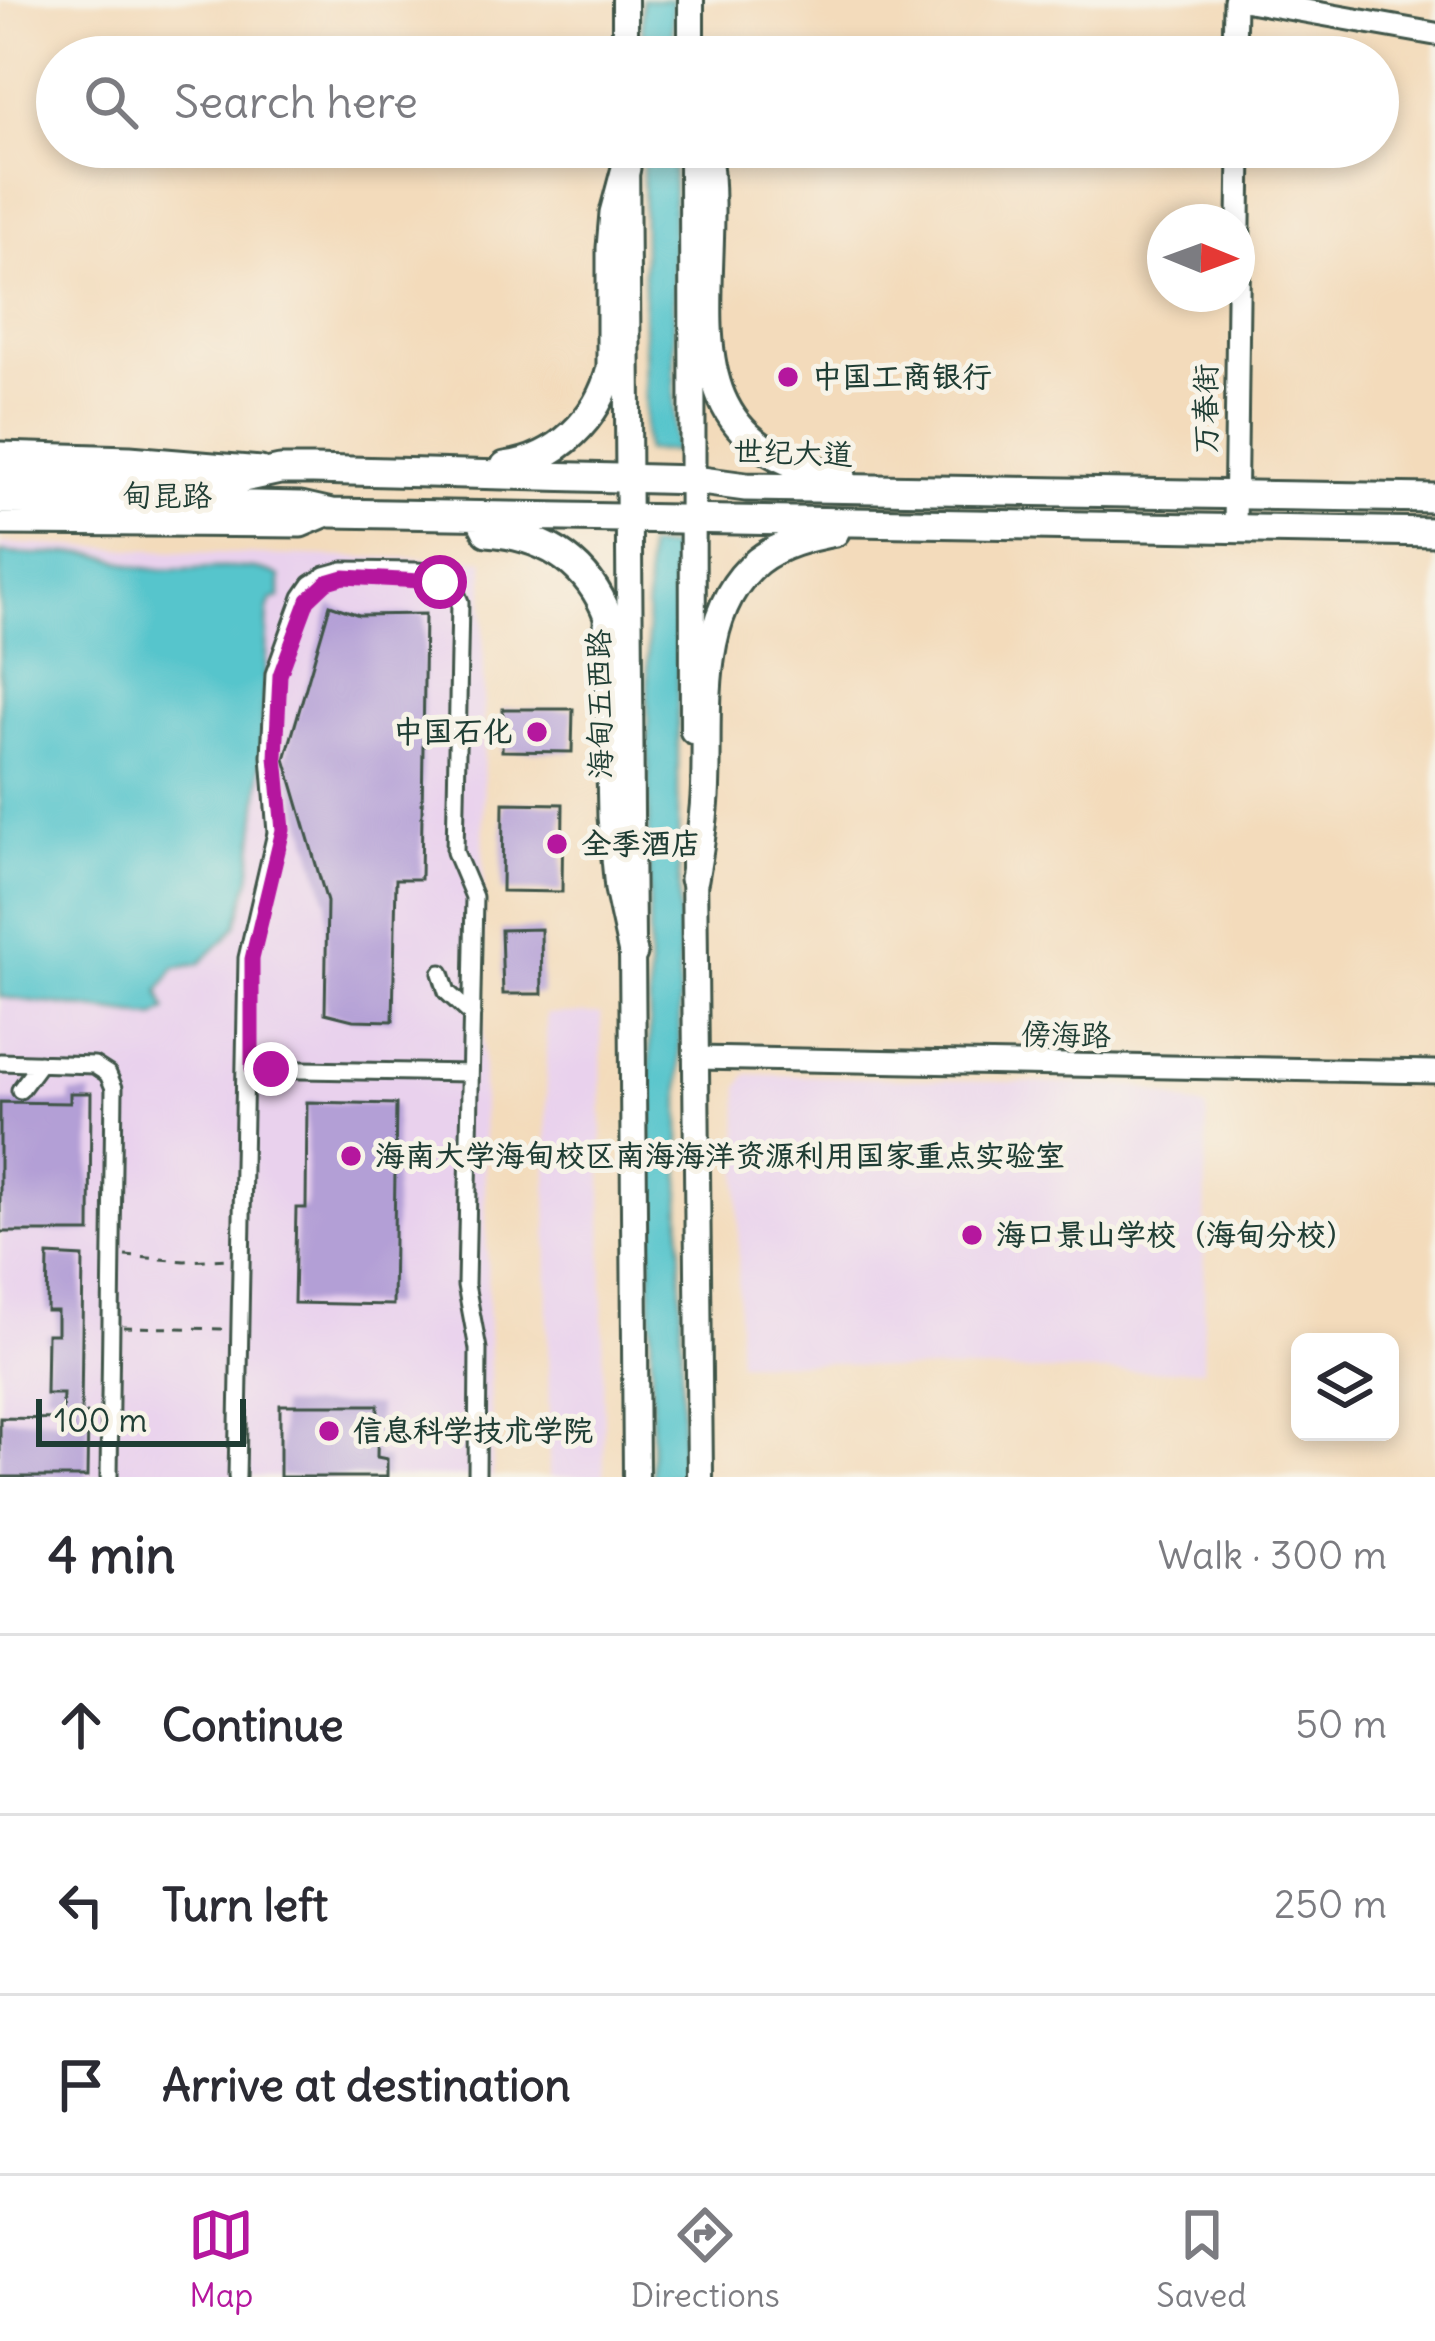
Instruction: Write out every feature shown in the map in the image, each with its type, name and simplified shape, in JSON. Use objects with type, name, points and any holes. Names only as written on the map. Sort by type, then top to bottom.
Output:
[{"type":"highway","points":[[489,475],[565,441],[590,417],[600,399],[611,368],[611,248],[624,168]]},
{"type":"highway","points":[[706,168],[710,351],[727,412],[744,436],[778,460],[904,490]]},
{"type":"highway","name":"世纪大道","points":[[149,491],[280,470],[694,481],[746,488],[1435,498]]},
{"type":"highway","points":[[0,476],[332,513],[1435,532]]},
{"type":"highway","points":[[0,500],[149,491]]},
{"type":"highway","points":[[478,514],[487,532],[523,536],[566,556],[586,575],[608,616],[612,817],[619,889],[633,952]]},
{"type":"highway","points":[[694,879],[704,814],[711,664],[716,628],[727,601],[741,578],[775,550],[827,533],[879,529],[895,522]]},
{"type":"main road","points":[[625,0],[625,36]]},
{"type":"main road","points":[[691,0],[691,36]]},
{"type":"main road","name":"海甸五西路","points":[[626,168],[636,1477]]},
{"type":"main road","points":[[692,168],[700,1477]]},
{"type":"street","points":[[1239,36],[1240,0],[1435,30]]},
{"type":"street","points":[[1290,0],[1435,30]]},
{"type":"street","name":"万春街","points":[[1233,204],[1236,168]]},
{"type":"street","name":"万春街","points":[[1231,495],[1237,168]]},
{"type":"street","name":"万春街","points":[[1231,312],[1231,528]]},
{"type":"street","name":"甸昆路","points":[[0,454],[150,458],[280,470]]},
{"type":"street","name":"甸昆路","points":[[0,524],[301,526],[332,513]]},
{"type":"street","points":[[237,1477],[252,959],[283,830],[276,757],[280,675],[308,600],[327,582],[344,577],[430,580],[446,586],[453,601],[450,851],[467,897],[469,1012],[457,1285],[469,1348],[473,1477]]},
{"type":"street","points":[[440,973],[447,992],[469,1012]]},
{"type":"street","name":"傍海路","points":[[696,1062],[1435,1076]]},
{"type":"street","points":[[0,1065],[98,1066],[111,1080],[106,1477]]},
{"type":"street","points":[[20,1090],[38,1065]]},
{"type":"street","points":[[38,1065],[93,1071],[104,1077],[109,1088],[106,1477]]},
{"type":"street","points":[[249,1071],[465,1075]]},
{"type":"street","points":[[247,1477],[249,1071]]},
{"type":"path","points":[[112,1256],[185,1261],[242,1258]]},
{"type":"path","points":[[111,1327],[242,1330]]},
{"type":"shaded area","points":[[0,543],[484,560],[483,1108],[493,1477],[0,1477]]},
{"type":"shaded area","points":[[546,1014],[601,1014],[604,1477],[549,1477]]},
{"type":"shaded area","name":"海口景山学校（海甸分校）","points":[[747,1074],[1136,1086],[1207,1109],[1203,1369],[893,1369],[840,1363],[738,1362],[739,1086]]},
{"type":"water","points":[[642,0],[673,0],[673,36],[642,36]]},
{"type":"water","points":[[643,168],[673,168],[675,451],[645,451]]},
{"type":"water","points":[[647,547],[677,547],[682,1477],[652,1477]]},
{"type":"water","points":[[0,552],[90,554],[160,570],[233,568],[280,577],[280,598],[272,599],[268,610],[259,796],[250,878],[237,924],[199,964],[175,968],[159,991],[166,1010],[155,1017],[0,997]]},
{"type":"building","points":[[330,605],[359,615],[425,614],[421,879],[396,879],[393,1021],[353,1020],[325,1013],[327,902],[285,759]]},
{"type":"building","points":[[503,709],[573,709],[572,752],[502,751]]},
{"type":"building","points":[[503,803],[563,804],[562,892],[502,891]]},
{"type":"building","points":[[541,929],[542,994],[503,994],[501,930]]},
{"type":"building","points":[[70,1093],[91,1093],[90,1232],[0,1232],[0,1102],[70,1103]]},
{"type":"building","name":"海南大学海甸校区南海海洋资源利用国家重点实验室","points":[[307,1102],[396,1104],[393,1305],[294,1303],[296,1208],[306,1208]]},
{"type":"building","points":[[48,1255],[83,1257],[81,1414],[88,1414],[87,1477],[0,1477],[0,1418],[62,1419],[63,1394],[46,1394],[47,1334],[57,1334],[57,1311],[47,1311]]},
{"type":"building","name":"信息科学技术学院","points":[[280,1405],[378,1405],[377,1457],[387,1459],[387,1477],[280,1477]]},
{"type":"place","name":"中国工商银行","points":[[788,377]]},
{"type":"place","name":"中国石化","points":[[537,732]]},
{"type":"place","name":"全季酒店","points":[[557,844]]},
{"type":"place","name":"海南大学海甸校区南海海洋资源利用国家重点实验室","points":[[351,1156]]},
{"type":"place","name":"海口景山学校（海甸分校）","points":[[972,1235]]},
{"type":"place","name":"信息科学技术学院","points":[[329,1431]]},
{"type":"route","points":[[271,1069],[252,1069],[252,959],[282,836],[276,757],[280,675],[308,600],[327,582],[344,577],[440,582]]}]
